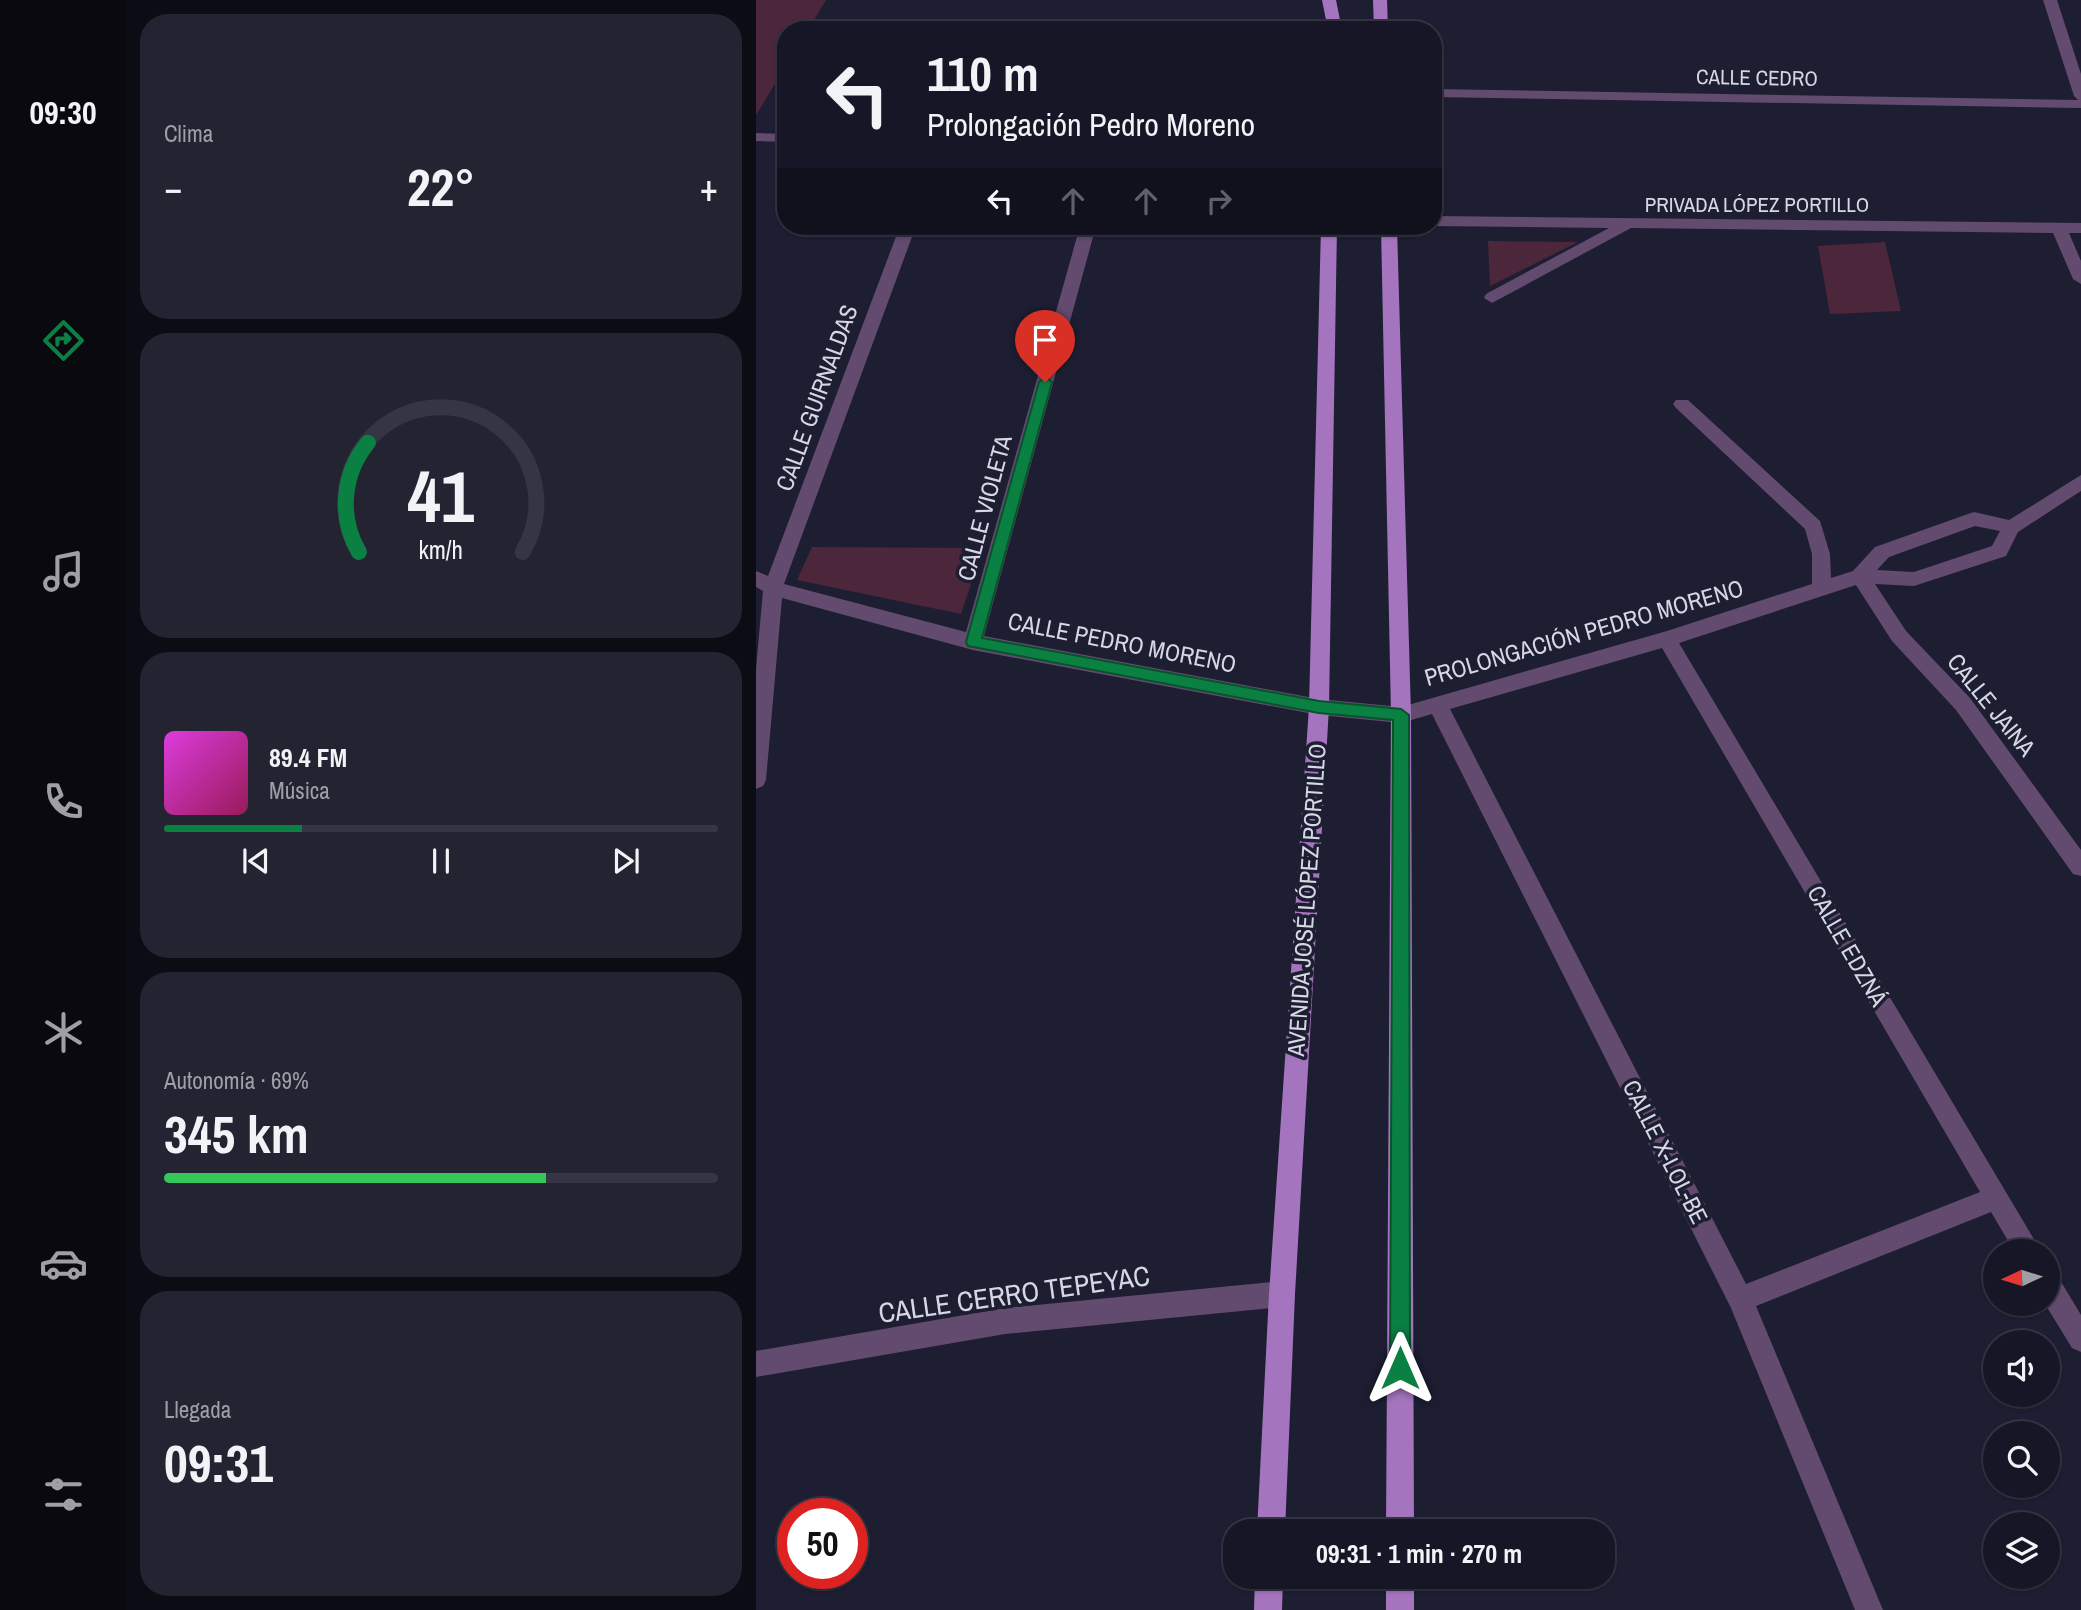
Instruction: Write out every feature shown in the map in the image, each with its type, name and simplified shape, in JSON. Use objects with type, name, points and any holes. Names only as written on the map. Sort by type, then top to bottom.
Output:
[{"type":"main road","points":[[1329,0],[1333,21]]},
{"type":"main road","points":[[1380,0],[1381,21]]},
{"type":"main road","name":"AVENIDA JOSÉ LÓPEZ PORTILLO","points":[[1273,1519],[1282,1294],[1319,707],[1329,235]]},
{"type":"main road","points":[[1389,235],[1401,715],[1400,1519]]},
{"type":"main road","points":[[1268,1610],[1269,1589]]},
{"type":"main road","points":[[1400,1589],[1400,1610]]},
{"type":"street","points":[[2050,0],[2081,96]]},
{"type":"street","name":"CALLE CEDRO","points":[[1442,93],[2081,104]]},
{"type":"street","points":[[756,137],[777,138]]},
{"type":"street","name":"PRIVADA LÓPEZ PORTILLO","points":[[1442,221],[2081,228]]},
{"type":"street","points":[[1492,298],[1627,225]]},
{"type":"street","points":[[2059,228],[2081,279]]},
{"type":"street","name":"CALLE GUIRNALDAS","points":[[756,780],[765,583],[904,235]]},
{"type":"street","name":"CALLE VIOLETA","points":[[973,642],[1086,235]]},
{"type":"street","points":[[1682,404],[1813,526],[1821,554],[1822,589]]},
{"type":"street","name":"PROLONGACIÓN PEDRO MORENO","points":[[1319,707],[1401,715],[1667,639],[1860,576],[1914,579],[1999,551],[2011,527],[2081,482]]},
{"type":"street","name":"PROLONGACIÓN PEDRO MORENO","points":[[1860,576],[1882,552],[1974,519],[2011,527]]},
{"type":"street","name":"CALLE JAINA","points":[[1860,576],[1899,636],[1963,704],[2081,867]]},
{"type":"street","name":"CALLE PEDRO MORENO","points":[[765,583],[973,642],[1319,707]]},
{"type":"street","name":"CALLE EDZNÁ","points":[[1667,639],[2021,1239]]},
{"type":"street","name":"CALLE X-LOL-BE","points":[[1437,704],[1740,1299],[1868,1610]]},
{"type":"street","points":[[1740,1299],[1996,1198]]},
{"type":"street","name":"CALLE CERRO TEPEYAC","points":[[756,1364],[1005,1321],[1282,1294]]},
{"type":"street","points":[[2060,1304],[2081,1339]]},
{"type":"shaded area","points":[[756,0],[826,0],[813,21],[777,21],[777,81],[756,115]]},
{"type":"shaded area","points":[[1488,241],[1578,242],[1490,286]]},
{"type":"shaded area","points":[[1885,242],[1901,311],[1830,314],[1818,246]]},
{"type":"shaded area","points":[[812,547],[983,548],[961,614],[797,580]]},
{"type":"route","points":[[1045,382],[973,642],[1319,707],[1401,715],[1400,1368]]}]
